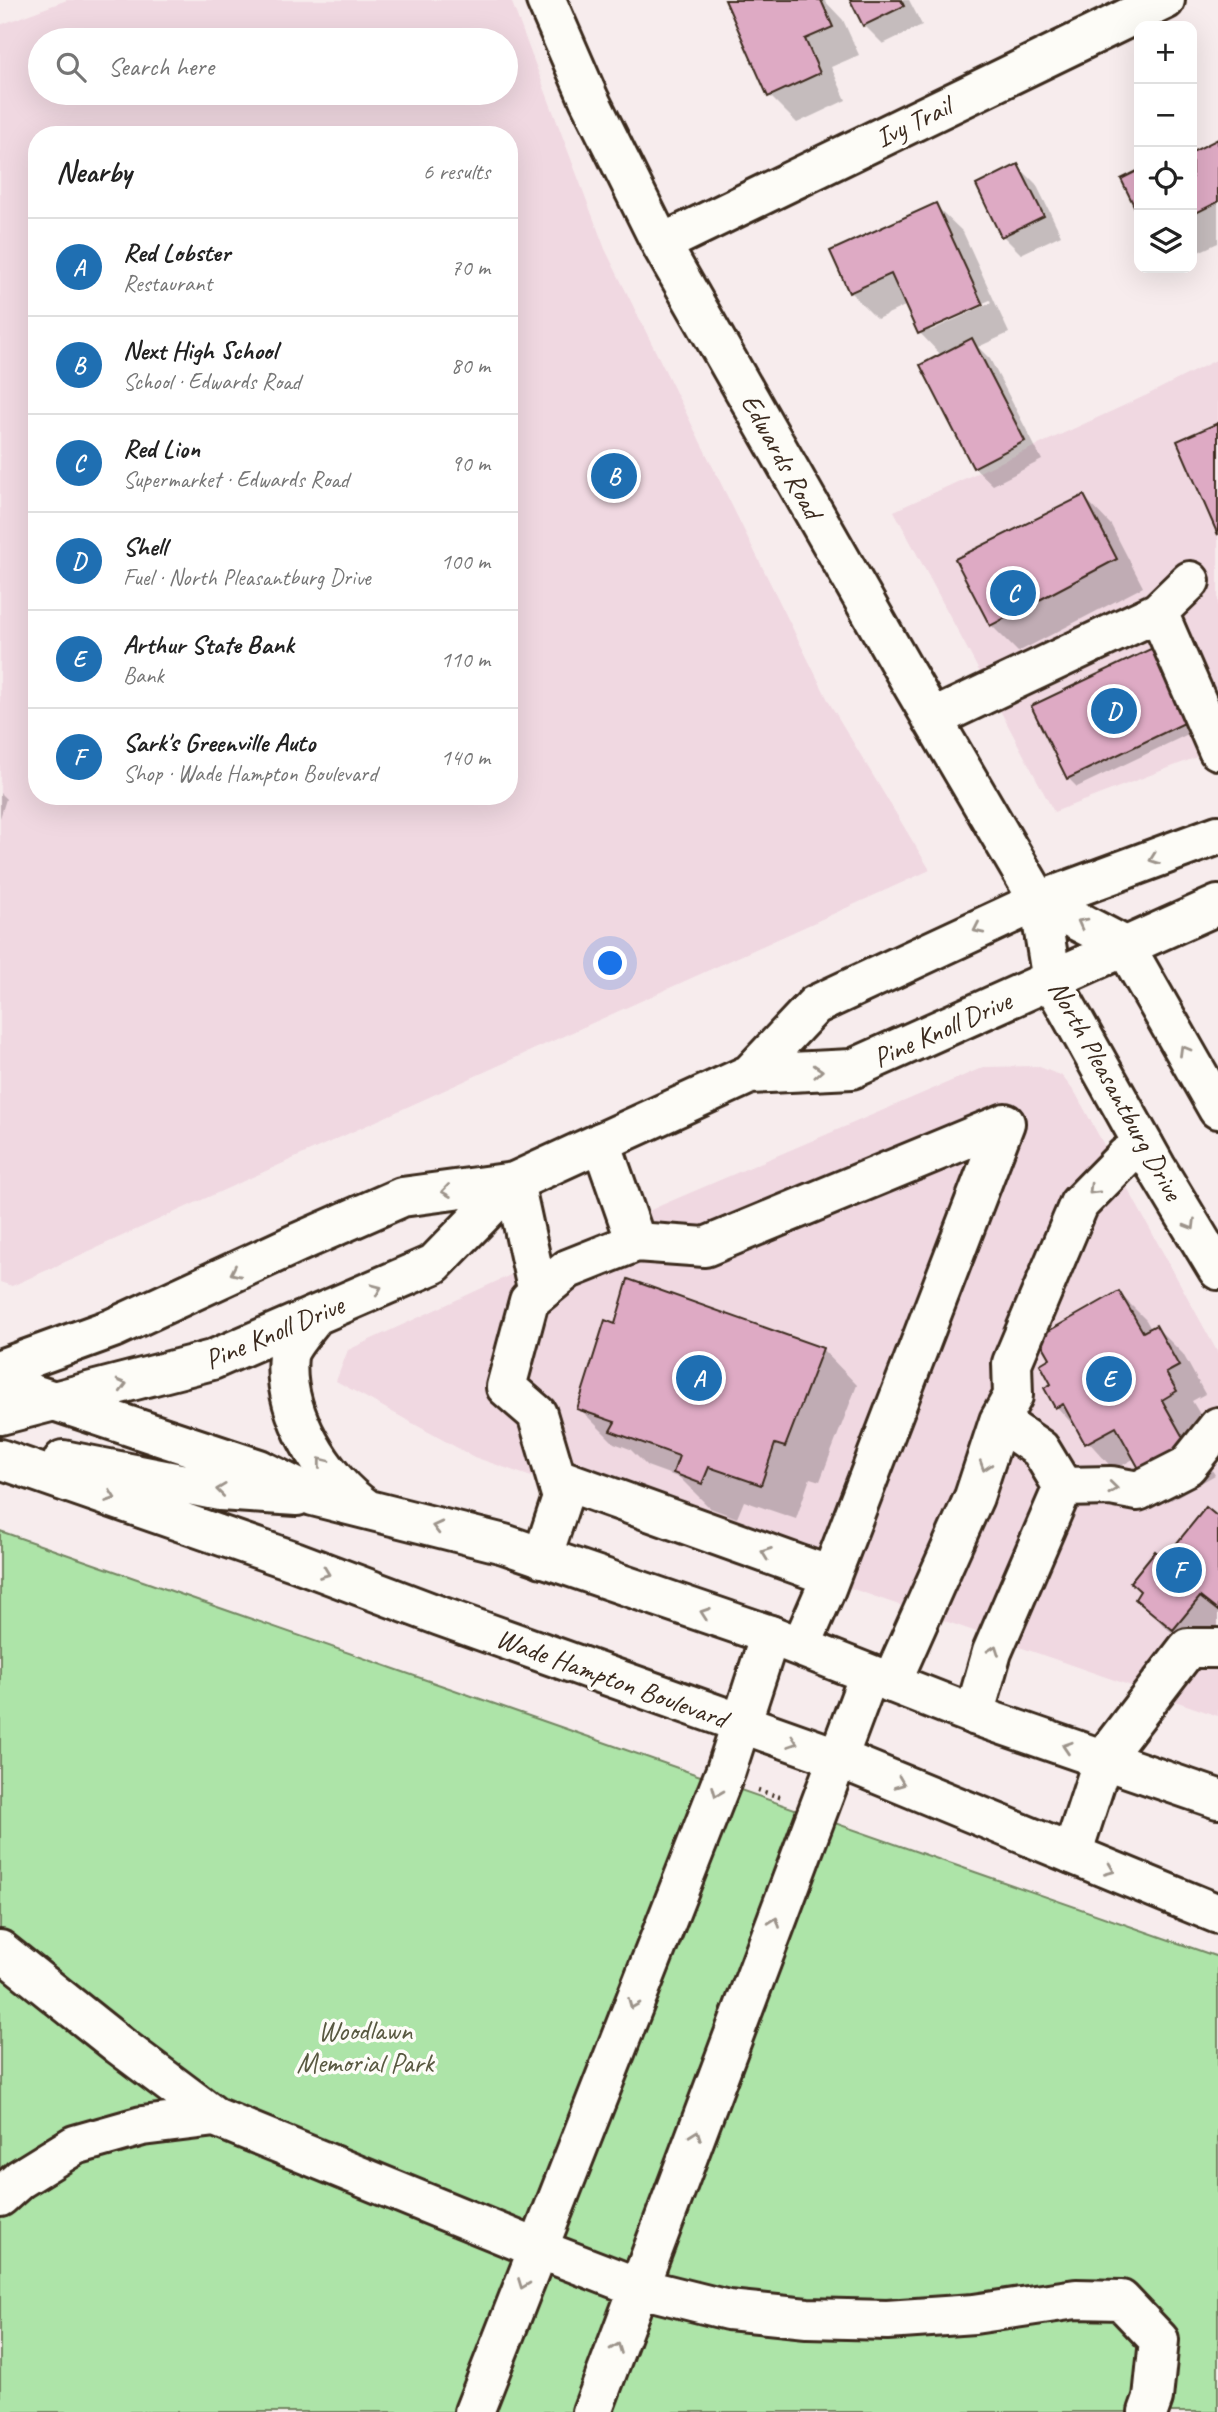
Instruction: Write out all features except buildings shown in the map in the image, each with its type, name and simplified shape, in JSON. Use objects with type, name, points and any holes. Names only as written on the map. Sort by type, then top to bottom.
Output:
[{"type":"main road","name":"Edwards Road","points":[[546,0],[589,99],[660,244],[1039,901]]},
{"type":"main road","name":"Ivy Trail","points":[[660,244],[1165,0]]},
{"type":"main road","points":[[932,719],[1158,612],[1190,581]]},
{"type":"main road","points":[[1158,612],[1218,750]]},
{"type":"main road","points":[[1039,901],[1218,835]]},
{"type":"main road","points":[[1039,901],[1125,946],[1218,1109]]},
{"type":"main road","name":"North Pleasantburg Drive","points":[[1039,901],[1052,981],[1144,1146],[1218,1270]]},
{"type":"main road","name":"Pine Knoll Drive","points":[[750,1074],[815,1005],[1039,901]]},
{"type":"main road","points":[[1125,946],[1218,905]]},
{"type":"main road","name":"Pine Knoll Drive","points":[[0,1369],[113,1328],[402,1197],[514,1182],[750,1074],[852,1069],[1125,946]]},
{"type":"main road","points":[[474,2412],[742,1725],[785,1641],[831,1576],[1005,1124],[705,1247],[636,1242],[568,1269],[529,1301],[506,1387],[537,1414],[562,1498],[542,1558]]},
{"type":"main road","points":[[601,1142],[636,1242]]},
{"type":"main road","points":[[592,2412],[836,1757],[880,1679],[974,1497],[999,1421],[1013,1396],[1012,1363],[1079,1204],[1126,1156],[1144,1146]]},
{"type":"main road","points":[[514,1182],[538,1293]]},
{"type":"main road","name":"Pine Knoll Drive","points":[[0,1415],[212,1360],[434,1264],[514,1182]]},
{"type":"main road","points":[[315,1316],[288,1353],[289,1394],[311,1447],[350,1498],[369,1510]]},
{"type":"main road","points":[[0,1383],[259,1469],[313,1496]]},
{"type":"main road","points":[[999,1421],[1040,1449],[1063,1487]]},
{"type":"main road","points":[[1063,1487],[1111,1486],[1139,1491],[1187,1466],[1218,1427]]},
{"type":"main road","points":[[0,1447],[220,1491],[313,1496],[504,1544],[785,1641],[974,1715],[1218,1799]]},
{"type":"main road","name":"Wade Hampton Boulevard","points":[[0,1459],[297,1562],[836,1757],[1218,1914]]},
{"type":"main road","points":[[557,1478],[831,1576]]},
{"type":"main road","points":[[974,1715],[992,1652],[1063,1487]]},
{"type":"main road","points":[[1072,1854],[1103,1759],[1188,1648],[1218,1648]]},
{"type":"main road","points":[[0,1950],[215,2117],[640,2288],[728,2310],[820,2319],[887,2320],[974,2314],[1076,2299],[1121,2300],[1159,2340],[1153,2398],[1148,2412]]},
{"type":"main road","points":[[0,2197],[20,2179],[75,2145],[142,2126],[215,2117]]},
{"type":"path","points":[[750,1787],[786,1800]]},
{"type":"shaded area","points":[[67,0],[511,0],[605,249],[830,704],[930,870],[12,1286],[0,1282],[0,25]]},
{"type":"shaded area","points":[[1218,359],[1218,749],[1054,812],[894,511],[1147,395]]},
{"type":"shaded area","points":[[1037,1066],[1062,1076],[1076,1094],[1218,1353],[1218,1716],[474,1457],[336,1381],[348,1350],[664,1204],[984,1067]]},
{"type":"green space","name":"Woodlawn Memorial Park","points":[[0,1531],[1218,1957],[1218,2412],[0,2412]]},
{"type":"place","name":"Next High School","points":[[614,476]]},
{"type":"place","name":"Red Lion","points":[[1013,593]]},
{"type":"place","name":"Shell","points":[[1114,711]]},
{"type":"place","name":"Red Lobster","points":[[699,1378]]},
{"type":"place","name":"Arthur State Bank","points":[[1109,1379]]},
{"type":"place","name":"Sark's Greenville Auto","points":[[1179,1570]]}]
